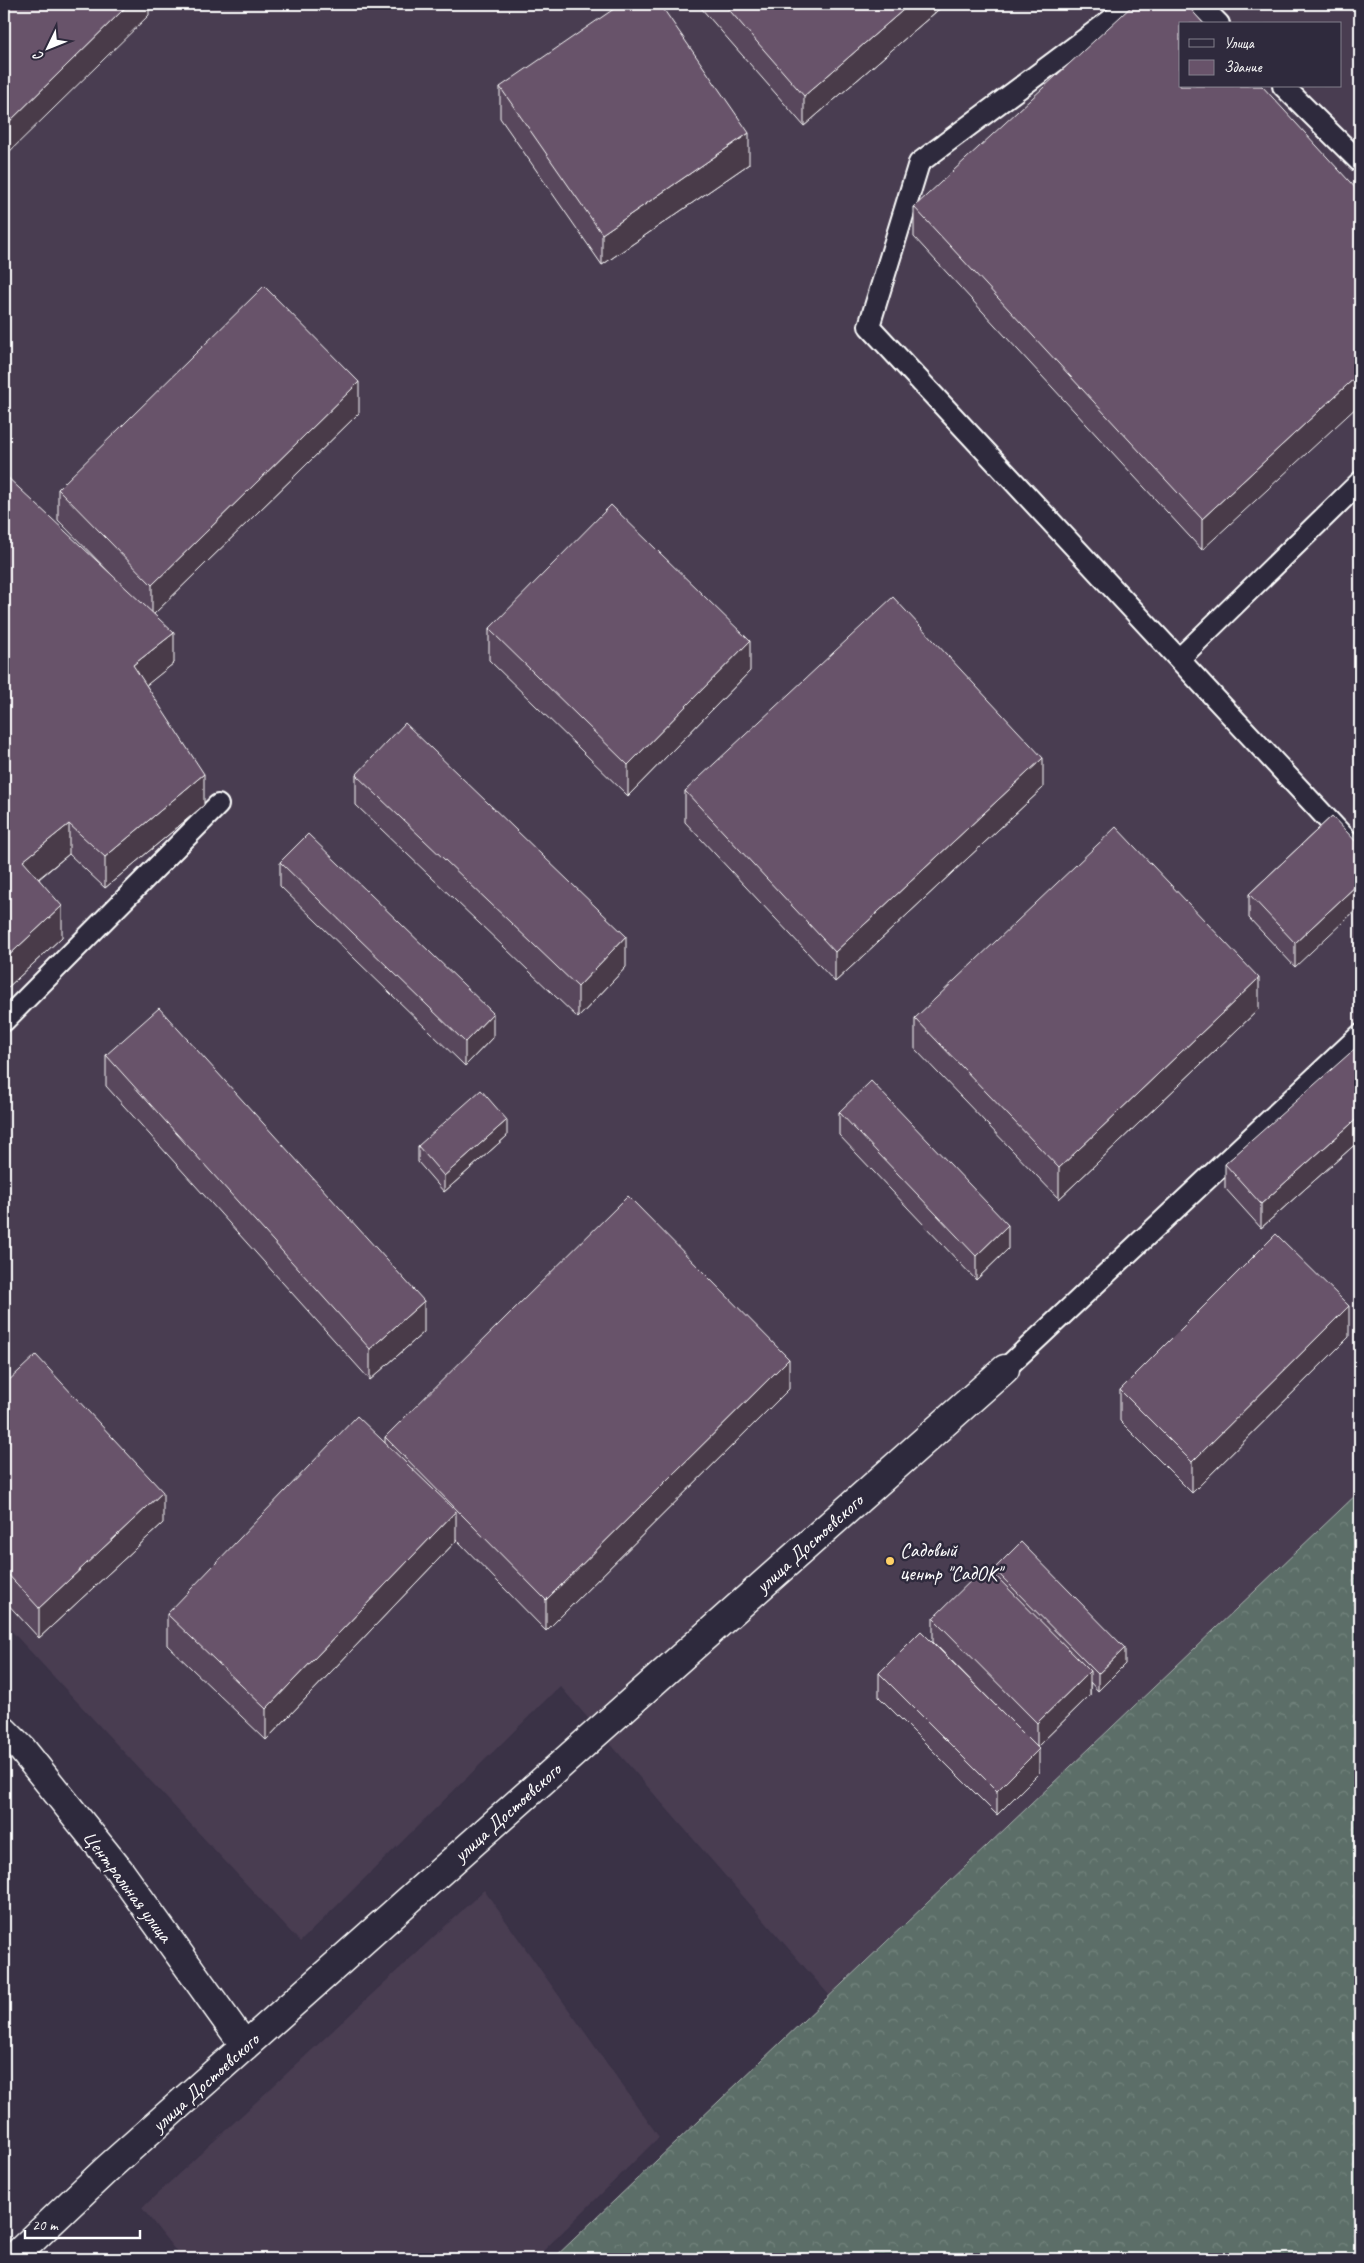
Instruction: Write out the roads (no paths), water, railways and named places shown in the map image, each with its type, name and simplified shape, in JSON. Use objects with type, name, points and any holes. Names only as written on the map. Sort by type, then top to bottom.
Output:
[{"type":"street","name":"улица Достоевского","points":[[12,2259],[108,2168],[1005,1368]]},
{"type":"street","name":"Центральная улица","points":[[4,1731],[22,1749],[119,1870],[245,2046]]},
{"type":"lane","points":[[1132,4],[919,163],[869,326],[1360,854]]},
{"type":"lane","points":[[1199,4],[1217,22]]},
{"type":"lane","points":[[1285,88],[1360,162]]},
{"type":"lane","points":[[1179,659],[1360,482]]},
{"type":"lane","points":[[4,1021],[218,805]]},
{"type":"lane","points":[[1005,1368],[1360,1035]]},
{"type":"place","name":"Садовый центр \"СадОК\"","points":[[890,1561]]}]
